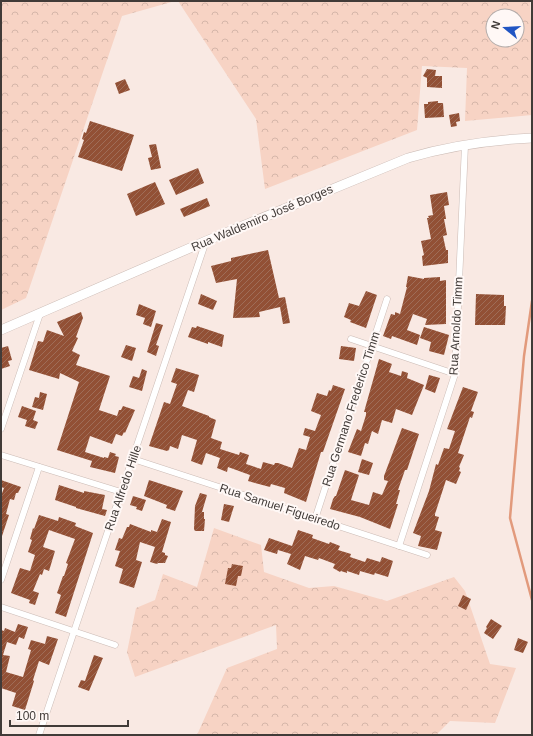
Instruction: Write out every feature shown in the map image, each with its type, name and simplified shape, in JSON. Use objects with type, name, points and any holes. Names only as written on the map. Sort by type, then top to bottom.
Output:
[{"type":"main road","name":"Rua Waldemiro José Borges","points":[[1,330],[206,241],[386,166],[424,153],[464,145],[532,138]]},
{"type":"street","name":"Rua Arnoldo Timm","points":[[399,546],[456,374],[464,145]]},
{"type":"street","name":"Rua Alfredo Hille","points":[[39,735],[206,241]]},
{"type":"street","name":"Rua Germano Frederico Timm","points":[[315,519],[386,299]]},
{"type":"street","points":[[1,429],[40,314]]},
{"type":"street","points":[[351,339],[456,374]]},
{"type":"street","points":[[1,456],[122,492]]},
{"type":"street","name":"Rua Samuel Figueiredo","points":[[133,459],[427,555]]},
{"type":"street","points":[[1,580],[39,467]]},
{"type":"street","points":[[1,607],[115,645]]},
{"type":"green space","points":[[1,1],[175,1],[122,16],[26,298],[1,310]]},
{"type":"green space","points":[[178,1],[530,1],[532,45],[532,115],[465,121],[467,68],[422,66],[417,130],[265,189],[256,119]]},
{"type":"green space","points":[[214,528],[261,545],[264,572],[309,588],[334,586],[387,601],[454,577],[465,591],[490,664],[516,668],[495,723],[450,721],[436,735],[197,735],[227,668],[277,649],[276,625],[135,677],[127,652],[136,608],[155,600],[163,574],[197,587]]},
{"type":"building","points":[[427,69],[436,70],[435,76],[442,76],[442,88],[427,87],[427,78],[423,76]]},
{"type":"building","points":[[125,79],[130,90],[119,94],[115,83]]},
{"type":"building","points":[[438,101],[438,103],[443,103],[444,117],[425,118],[424,104]]},
{"type":"building","points":[[459,113],[460,121],[456,122],[457,126],[451,127],[449,115]]},
{"type":"building","points":[[90,121],[134,135],[122,171],[78,157],[84,140],[82,139],[84,132],[86,133]]},
{"type":"building","points":[[156,144],[161,168],[151,170],[148,158],[152,157],[149,145]]},
{"type":"building","points":[[198,168],[204,183],[176,195],[169,180]]},
{"type":"building","points":[[155,182],[165,204],[136,216],[127,194]]},
{"type":"building","points":[[447,192],[449,205],[444,206],[446,219],[444,219],[447,235],[443,236],[446,250],[448,250],[448,263],[423,266],[422,256],[424,255],[421,241],[431,239],[427,218],[429,218],[428,216],[433,215],[430,195]]},
{"type":"building","points":[[207,198],[210,206],[184,217],[180,209]]},
{"type":"building","points":[[268,250],[279,298],[285,297],[290,323],[283,324],[280,307],[259,312],[260,317],[233,318],[237,279],[216,283],[211,266],[231,261],[231,258]]},
{"type":"building","points":[[408,276],[424,279],[440,277],[440,281],[446,280],[446,324],[425,325],[427,319],[413,314],[407,330],[420,335],[417,345],[392,336],[391,339],[383,336],[391,314],[395,315],[395,312],[400,314],[407,287]]},
{"type":"building","points":[[366,291],[377,295],[366,328],[350,322],[351,320],[344,317],[349,303],[359,306]]},
{"type":"building","points":[[201,294],[217,301],[213,310],[198,304]]},
{"type":"building","points":[[476,294],[504,295],[504,306],[506,306],[505,325],[475,325]]},
{"type":"building","points":[[139,304],[156,311],[151,327],[143,324],[145,318],[136,315]]},
{"type":"building","points":[[81,312],[83,318],[76,337],[78,338],[72,351],[80,355],[76,365],[110,376],[99,410],[117,416],[119,410],[121,410],[123,406],[135,410],[125,433],[124,432],[122,436],[116,434],[112,444],[90,436],[85,452],[104,458],[108,458],[110,452],[116,454],[115,456],[119,457],[115,473],[90,467],[92,461],[57,450],[79,382],[60,373],[59,379],[29,370],[38,341],[43,342],[47,330],[64,336],[57,322]]},
{"type":"building","points":[[156,323],[163,325],[156,345],[159,346],[156,356],[147,352]]},
{"type":"building","points":[[197,326],[224,335],[222,347],[188,337],[192,327],[196,328]]},
{"type":"building","points":[[424,327],[449,335],[444,355],[429,351],[431,342],[420,338]]},
{"type":"building","points":[[126,345],[136,348],[132,361],[121,357]]},
{"type":"building","points":[[8,346],[12,360],[8,361],[10,366],[1,369],[1,348]]},
{"type":"building","points":[[341,346],[356,348],[354,361],[339,359]]},
{"type":"building","points":[[379,359],[392,364],[389,372],[401,376],[402,371],[408,373],[407,378],[424,385],[412,415],[396,409],[392,423],[382,420],[378,434],[372,431],[368,444],[365,443],[361,456],[348,452],[357,429],[361,431],[366,415],[366,412],[364,412]]},
{"type":"building","points":[[176,368],[199,375],[194,392],[188,390],[182,406],[216,420],[211,438],[222,442],[220,449],[239,455],[240,452],[249,455],[246,464],[261,469],[263,462],[274,465],[275,463],[278,463],[292,468],[299,448],[306,450],[310,437],[303,435],[305,428],[315,431],[321,415],[311,411],[317,393],[327,396],[333,385],[345,389],[323,452],[321,452],[306,502],[284,493],[285,488],[271,484],[270,487],[248,481],[250,475],[228,467],[227,472],[217,468],[220,458],[206,453],[202,465],[191,461],[197,440],[182,435],[178,449],[170,446],[169,450],[167,451],[149,446],[164,402],[170,404],[177,384],[171,382]]},
{"type":"building","points":[[142,369],[147,371],[142,391],[129,387],[133,376],[139,378]]},
{"type":"building","points":[[429,375],[440,378],[435,393],[425,389]]},
{"type":"building","points":[[463,387],[478,392],[471,411],[474,412],[472,418],[470,417],[458,453],[464,455],[459,467],[459,471],[461,472],[456,484],[446,480],[435,514],[435,516],[439,517],[435,530],[442,532],[437,550],[418,546],[421,536],[413,533],[429,491],[436,464],[438,465],[444,448],[449,449],[455,431],[447,429]]},
{"type":"building","points":[[40,392],[47,394],[43,410],[32,407],[35,397],[39,398]]},
{"type":"building","points":[[22,406],[36,411],[33,420],[38,422],[35,429],[25,426],[27,420],[18,417]]},
{"type":"building","points":[[402,428],[419,434],[407,470],[405,470],[398,490],[400,490],[396,504],[398,504],[390,529],[360,517],[330,509],[345,470],[359,475],[351,500],[369,505],[373,492],[382,495],[388,481],[384,480],[384,476]]},
{"type":"building","points":[[362,459],[373,463],[369,475],[358,472]]},
{"type":"building","points":[[1,480],[21,487],[18,493],[16,493],[14,500],[10,499],[6,514],[9,515],[2,536],[1,496],[4,488],[1,487]]},
{"type":"building","points":[[149,480],[183,491],[175,511],[166,508],[167,505],[144,496]]},
{"type":"building","points":[[59,485],[84,493],[84,491],[105,495],[102,509],[107,510],[105,516],[76,508],[55,500]]},
{"type":"building","points":[[200,493],[207,495],[202,512],[204,512],[205,519],[204,531],[195,531],[195,506]]},
{"type":"building","points":[[133,496],[146,500],[142,511],[136,509],[137,507],[130,505]]},
{"type":"building","points":[[224,504],[234,506],[229,522],[221,520]]},
{"type":"building","points":[[39,515],[58,521],[59,517],[76,523],[75,526],[93,533],[66,617],[55,613],[61,595],[57,593],[68,564],[66,563],[75,539],[49,530],[43,547],[55,551],[49,571],[44,569],[42,575],[40,574],[33,591],[39,593],[35,605],[29,603],[30,600],[11,593],[20,568],[30,571],[35,555],[28,552],[32,540],[30,539]]},
{"type":"building","points":[[162,519],[171,522],[162,552],[168,556],[165,563],[157,564],[150,562],[155,547],[140,542],[136,560],[142,562],[134,588],[119,583],[123,569],[115,566],[120,551],[115,550],[119,538],[122,539],[127,527],[129,527],[130,524],[151,532],[151,530],[157,532]]},
{"type":"building","points":[[298,530],[313,535],[312,538],[340,546],[338,550],[351,554],[350,557],[365,562],[367,558],[380,562],[382,557],[393,561],[388,577],[360,571],[359,575],[347,571],[347,573],[340,572],[333,568],[335,564],[319,558],[318,560],[305,556],[300,570],[287,564],[291,554],[278,550],[277,554],[264,550],[269,538],[292,546]]},
{"type":"building","points":[[232,564],[243,566],[241,576],[238,576],[236,586],[225,584],[228,568],[231,568]]},
{"type":"building","points":[[463,595],[471,599],[466,610],[458,606]]},
{"type":"building","points":[[491,619],[502,626],[493,639],[484,633]]},
{"type":"building","points":[[18,624],[28,627],[24,639],[19,637],[16,645],[7,642],[3,655],[10,656],[6,672],[23,677],[31,650],[28,649],[31,640],[45,644],[47,636],[58,639],[49,665],[39,661],[25,710],[12,706],[16,693],[1,688],[1,630],[4,631],[5,628],[15,632]]},
{"type":"building","points":[[518,638],[528,642],[523,653],[514,650]]},
{"type":"building","points":[[94,655],[103,658],[89,691],[78,687],[81,680],[85,681]]},
{"type":"waterway","points":[[532,301],[524,356],[510,518],[532,600]]}]
